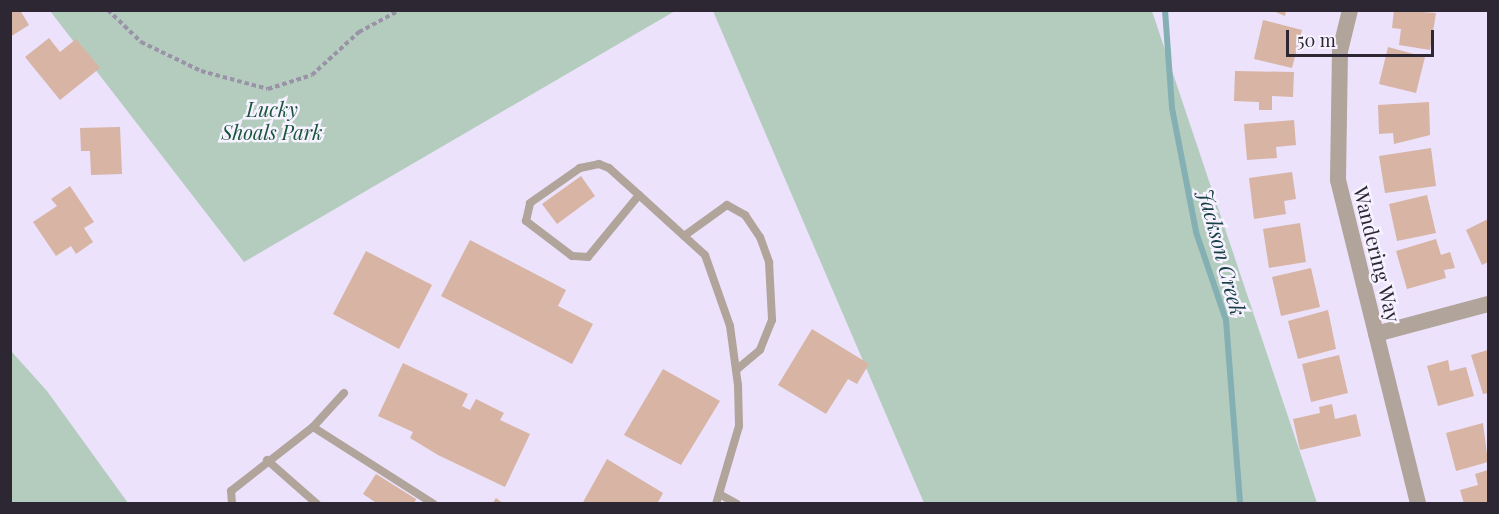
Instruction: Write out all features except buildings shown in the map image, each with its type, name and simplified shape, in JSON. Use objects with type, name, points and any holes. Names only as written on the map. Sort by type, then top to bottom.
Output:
[{"type":"street","name":"Wandering Way","points":[[1350,10],[1340,51],[1338,180],[1418,504]]},
{"type":"street","points":[[1376,334],[1488,304]]},
{"type":"lane","points":[[639,195],[588,257],[572,256],[526,221],[530,203],[590,164],[609,168],[639,195],[705,255],[719,282],[736,370],[739,426],[721,495],[716,504]]},
{"type":"lane","points":[[684,236],[727,206],[745,214],[760,237],[769,262],[772,320],[760,350],[736,370]]},
{"type":"lane","points":[[232,504],[231,491],[267,460],[313,427],[344,393]]},
{"type":"lane","points":[[313,427],[434,504]]},
{"type":"lane","points":[[267,460],[317,504]]},
{"type":"lane","points":[[721,495],[737,504]]},
{"type":"path","points":[[108,10],[141,42],[201,71],[268,89],[312,75],[358,32],[400,10]]},
{"type":"green space","name":"Lucky Shoals Park","points":[[50,11],[675,11],[244,262]]},
{"type":"green space","points":[[713,11],[1152,11],[1317,503],[924,503]]},
{"type":"green space","points":[[11,351],[47,391],[128,503],[11,503]]},
{"type":"waterway","name":"Jackson Creek","points":[[1165,10],[1172,108],[1196,232],[1226,320],[1240,504]]}]
